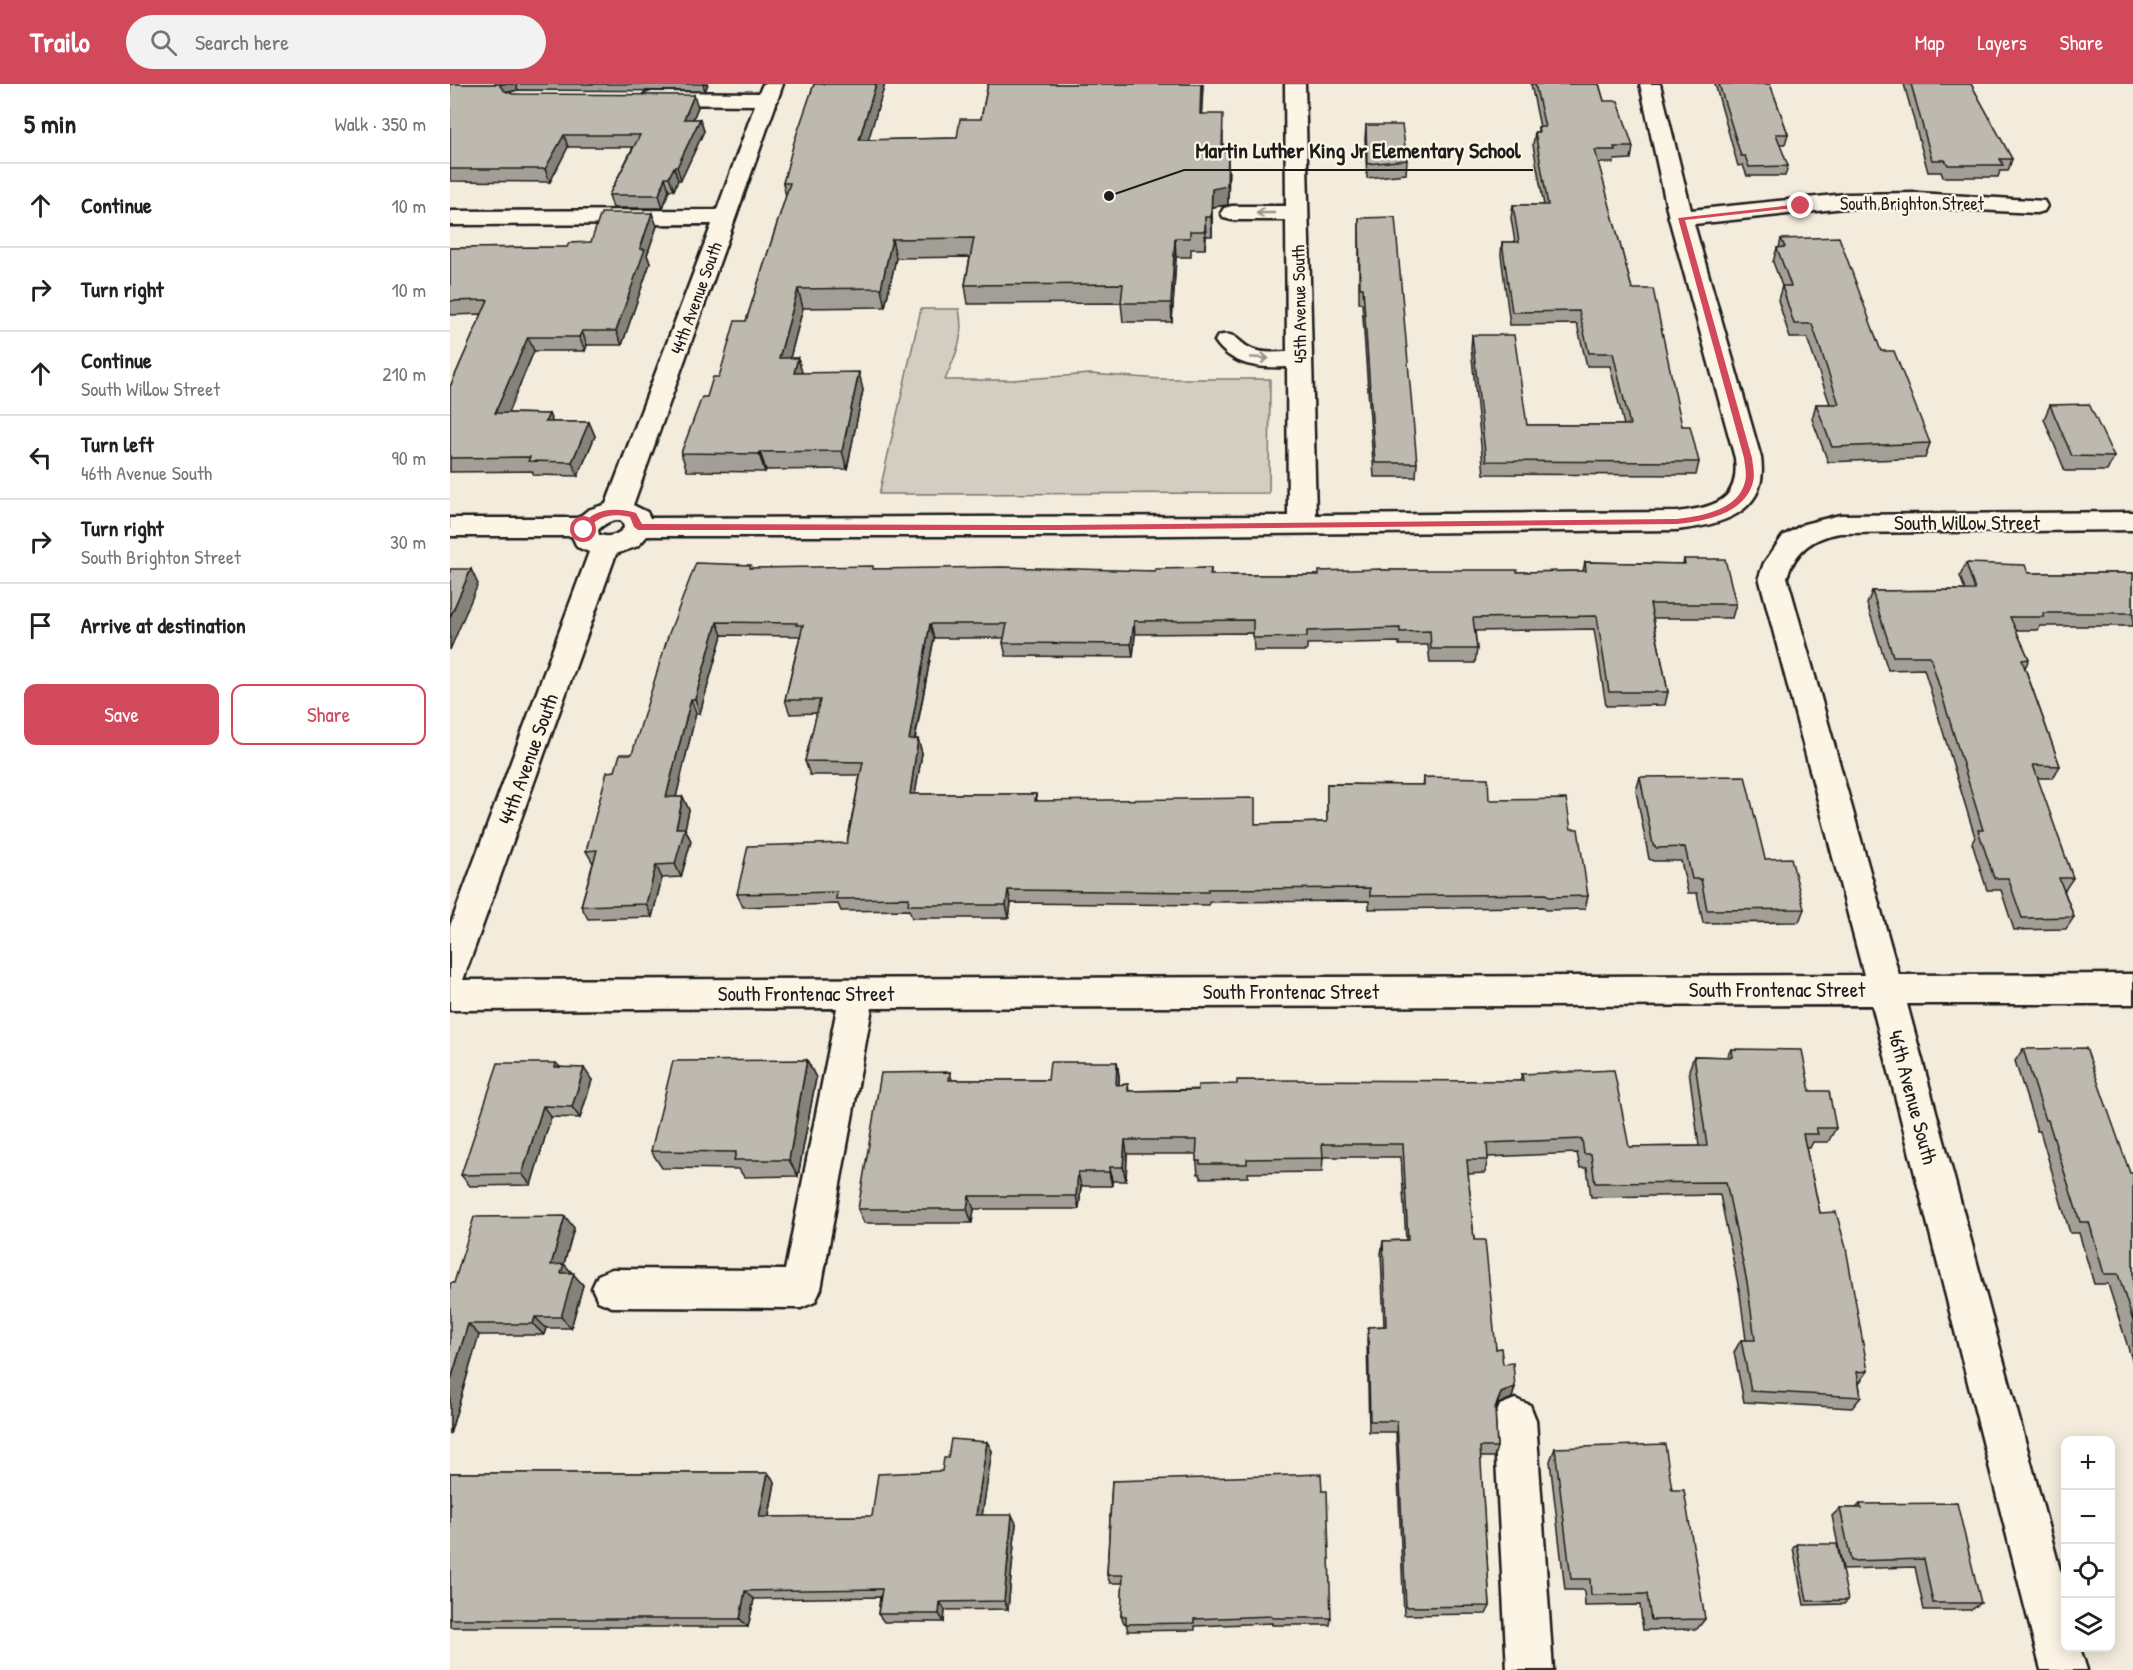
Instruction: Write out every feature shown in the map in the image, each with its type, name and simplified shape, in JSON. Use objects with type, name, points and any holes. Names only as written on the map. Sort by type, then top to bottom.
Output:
[{"type":"street","name":"45th Avenue South","points":[[1295,84],[1302,525]]},
{"type":"street","points":[[450,527],[596,536],[598,515],[627,519],[1302,525],[1677,521],[1700,519],[1723,511],[1744,496],[1750,480],[1748,458],[1681,218],[1650,84]]},
{"type":"street","points":[[637,98],[770,91]]},
{"type":"street","name":"44th Avenue South","points":[[627,519],[726,217],[770,91]]},
{"type":"street","name":"South Brighton Street","points":[[1681,218],[1845,201],[1961,201],[2036,206]]},
{"type":"street","points":[[1232,213],[1297,213]]},
{"type":"street","points":[[450,218],[726,217]]},
{"type":"street","points":[[1227,341],[1230,347],[1242,356],[1299,359]]},
{"type":"street","name":"South Willow Street","points":[[1803,534],[1826,525],[1854,522],[2133,521]]},
{"type":"street","name":"46th Avenue South","points":[[1803,534],[1777,560],[1773,577],[1885,989],[2064,1670]]},
{"type":"street","name":"44th Avenue South","points":[[450,972],[596,536]]},
{"type":"street","name":"South Frontenac Street","points":[[450,995],[2133,988]]},
{"type":"street","points":[[612,1288],[801,1289],[858,993]]},
{"type":"street","points":[[1515,1420],[1530,1670]]},
{"type":"shaded area","points":[[921,309],[959,309],[960,338],[945,380],[1013,380],[1090,374],[1162,379],[1270,379],[1269,493],[879,494]]},
{"type":"building","points":[[450,84],[501,84],[500,86],[505,91],[513,94],[694,95],[684,119],[700,119],[677,167],[674,167],[669,177],[665,177],[659,195],[609,195],[640,135],[564,135],[545,169],[450,169]]},
{"type":"building","points":[[814,84],[876,84],[859,140],[957,138],[960,119],[981,119],[988,84],[1201,84],[1200,114],[1223,114],[1222,152],[1228,152],[1227,186],[1212,189],[1211,217],[1205,217],[1205,231],[1190,231],[1190,238],[1175,238],[1171,303],[1121,303],[1123,284],[965,285],[974,238],[892,239],[881,288],[798,289],[779,358],[798,358],[794,373],[859,372],[842,451],[760,452],[759,454],[681,453],[702,397],[707,397],[713,377],[719,377],[735,321],[746,321],[790,183],[783,183]]},
{"type":"building","points":[[1535,84],[1599,84],[1604,101],[1618,101],[1633,147],[1595,150],[1632,289],[1653,289],[1682,426],[1690,426],[1699,462],[1486,461],[1472,335],[1514,335],[1527,425],[1630,425],[1613,353],[1589,353],[1579,311],[1512,312],[1502,242],[1519,242],[1513,205],[1548,205],[1535,132],[1539,132],[1538,127],[1545,127]]},
{"type":"building","points":[[1719,84],[1770,84],[1788,134],[1776,134],[1788,166],[1749,167],[1745,156],[1741,156]]},
{"type":"building","points":[[1911,84],[1971,84],[2012,159],[2000,159],[2003,165],[1948,165],[1945,160],[1932,160]]},
{"type":"building","points":[[1366,125],[1402,125],[1407,160],[1367,164]]},
{"type":"building","points":[[601,213],[652,213],[640,249],[645,249],[616,331],[582,331],[579,337],[528,337],[495,413],[549,414],[545,422],[589,422],[572,462],[528,461],[530,457],[450,458],[450,387],[488,300],[450,301],[450,248],[567,247],[569,243],[591,242]]},
{"type":"building","points":[[1395,217],[1417,463],[1375,463],[1363,288],[1360,288],[1359,218]]},
{"type":"building","points":[[1839,237],[1881,351],[1894,351],[1930,443],[1832,447],[1816,404],[1839,404],[1812,324],[1794,324],[1782,286],[1791,286],[1777,248],[1785,247],[1781,239]]},
{"type":"building","points":[[2089,404],[2114,457],[2072,456],[2050,405]]},
{"type":"building","points":[[1684,559],[1725,559],[1736,604],[1650,604],[1668,692],[1609,692],[1597,616],[1473,618],[1477,649],[1431,649],[1430,631],[1400,632],[1400,628],[1307,631],[1307,637],[1253,638],[1253,620],[1134,621],[1131,644],[1003,643],[1007,624],[930,624],[909,740],[918,739],[910,794],[1036,794],[1035,801],[1255,798],[1255,824],[1327,822],[1327,784],[1424,785],[1424,777],[1488,778],[1489,800],[1566,799],[1571,829],[1578,829],[1588,896],[1549,897],[1546,894],[1370,896],[1370,888],[1208,889],[1208,892],[1008,890],[1006,905],[908,905],[909,898],[836,899],[837,892],[737,894],[748,846],[847,843],[863,762],[805,761],[820,700],[785,700],[803,625],[717,622],[695,699],[691,699],[666,797],[683,797],[676,828],[685,828],[675,864],[656,865],[646,904],[581,906],[597,850],[586,851],[607,772],[615,771],[620,754],[632,754],[668,636],[696,563],[751,565],[750,568],[873,566],[873,569],[1002,567],[1155,571],[1155,569],[1211,568],[1210,575],[1319,575],[1319,571],[1381,569],[1586,571],[1585,562],[1685,564]]},
{"type":"building","points":[[1966,563],[2025,565],[2028,573],[2133,573],[2133,613],[2043,613],[2044,617],[2010,617],[2029,659],[2022,660],[2060,766],[2033,765],[2073,878],[2059,878],[2074,917],[2022,918],[2008,878],[1994,878],[1978,830],[1983,830],[1930,656],[1893,656],[1872,591],[1975,590]]},
{"type":"building","points":[[450,569],[471,569],[450,617]]},
{"type":"building","points":[[1745,776],[1765,859],[1791,858],[1804,909],[1707,910],[1701,879],[1692,879],[1685,847],[1657,848],[1653,845],[1640,777]]},
{"type":"building","points":[[2086,1048],[2130,1173],[2133,1173],[2133,1321],[2118,1274],[2104,1274],[2089,1222],[2080,1222],[2023,1049]]},
{"type":"building","points":[[1731,1049],[1802,1050],[1810,1091],[1829,1091],[1836,1128],[1816,1128],[1818,1134],[1803,1134],[1820,1213],[1836,1212],[1846,1248],[1868,1371],[1857,1372],[1861,1397],[1751,1391],[1741,1340],[1755,1340],[1747,1282],[1726,1182],[1595,1183],[1591,1154],[1584,1154],[1582,1139],[1487,1143],[1488,1160],[1467,1160],[1474,1240],[1485,1240],[1496,1349],[1501,1348],[1503,1364],[1513,1363],[1515,1387],[1501,1393],[1495,1408],[1497,1447],[1480,1447],[1490,1606],[1406,1607],[1397,1421],[1370,1421],[1368,1327],[1386,1326],[1383,1241],[1408,1240],[1403,1144],[1322,1144],[1323,1158],[1247,1159],[1247,1164],[1200,1164],[1200,1161],[1196,1161],[1197,1140],[1125,1140],[1123,1167],[1110,1167],[1109,1172],[1078,1172],[1076,1196],[969,1196],[967,1209],[858,1209],[881,1073],[950,1072],[949,1080],[1048,1080],[1050,1062],[1117,1062],[1116,1085],[1128,1084],[1128,1091],[1198,1090],[1198,1085],[1237,1084],[1237,1080],[1523,1081],[1522,1074],[1614,1070],[1629,1147],[1707,1146],[1694,1056],[1732,1057]]},
{"type":"building","points":[[807,1060],[789,1160],[734,1160],[736,1152],[651,1151],[673,1061]]},
{"type":"building","points":[[498,1063],[556,1063],[555,1067],[584,1068],[572,1107],[543,1106],[522,1174],[461,1175]]},
{"type":"building","points":[[565,1216],[551,1265],[564,1264],[561,1273],[574,1273],[561,1317],[535,1317],[533,1324],[468,1324],[450,1383],[450,1283],[454,1283],[474,1217]]},
{"type":"building","points":[[951,1439],[987,1442],[976,1515],[1012,1515],[1004,1601],[940,1602],[939,1614],[878,1614],[882,1589],[745,1591],[740,1619],[450,1619],[450,1473],[768,1473],[759,1517],[872,1516],[878,1474],[942,1471],[944,1458],[948,1458]]},
{"type":"building","points":[[1665,1444],[1672,1490],[1684,1490],[1705,1619],[1651,1620],[1647,1594],[1591,1595],[1590,1579],[1571,1579],[1555,1448]]},
{"type":"building","points":[[1321,1474],[1322,1491],[1327,1491],[1331,1618],[1272,1618],[1272,1616],[1194,1619],[1194,1623],[1126,1624],[1126,1616],[1121,1616],[1123,1575],[1107,1575],[1112,1481]]},
{"type":"building","points":[[1957,1503],[1981,1603],[1933,1603],[1924,1559],[1851,1561],[1840,1508],[1861,1508],[1860,1504]]},
{"type":"building","points":[[1797,1544],[1837,1544],[1848,1600],[1807,1601]]},
{"type":"place","name":"Martin Luther King Jr Elementary School","points":[[1109,196]]},
{"type":"route","points":[[584,530],[586,525],[598,515],[617,511],[633,514],[637,519],[638,527],[1061,527],[1700,519],[1723,511],[1744,496],[1750,480],[1748,458],[1681,218],[1801,206]]}]
